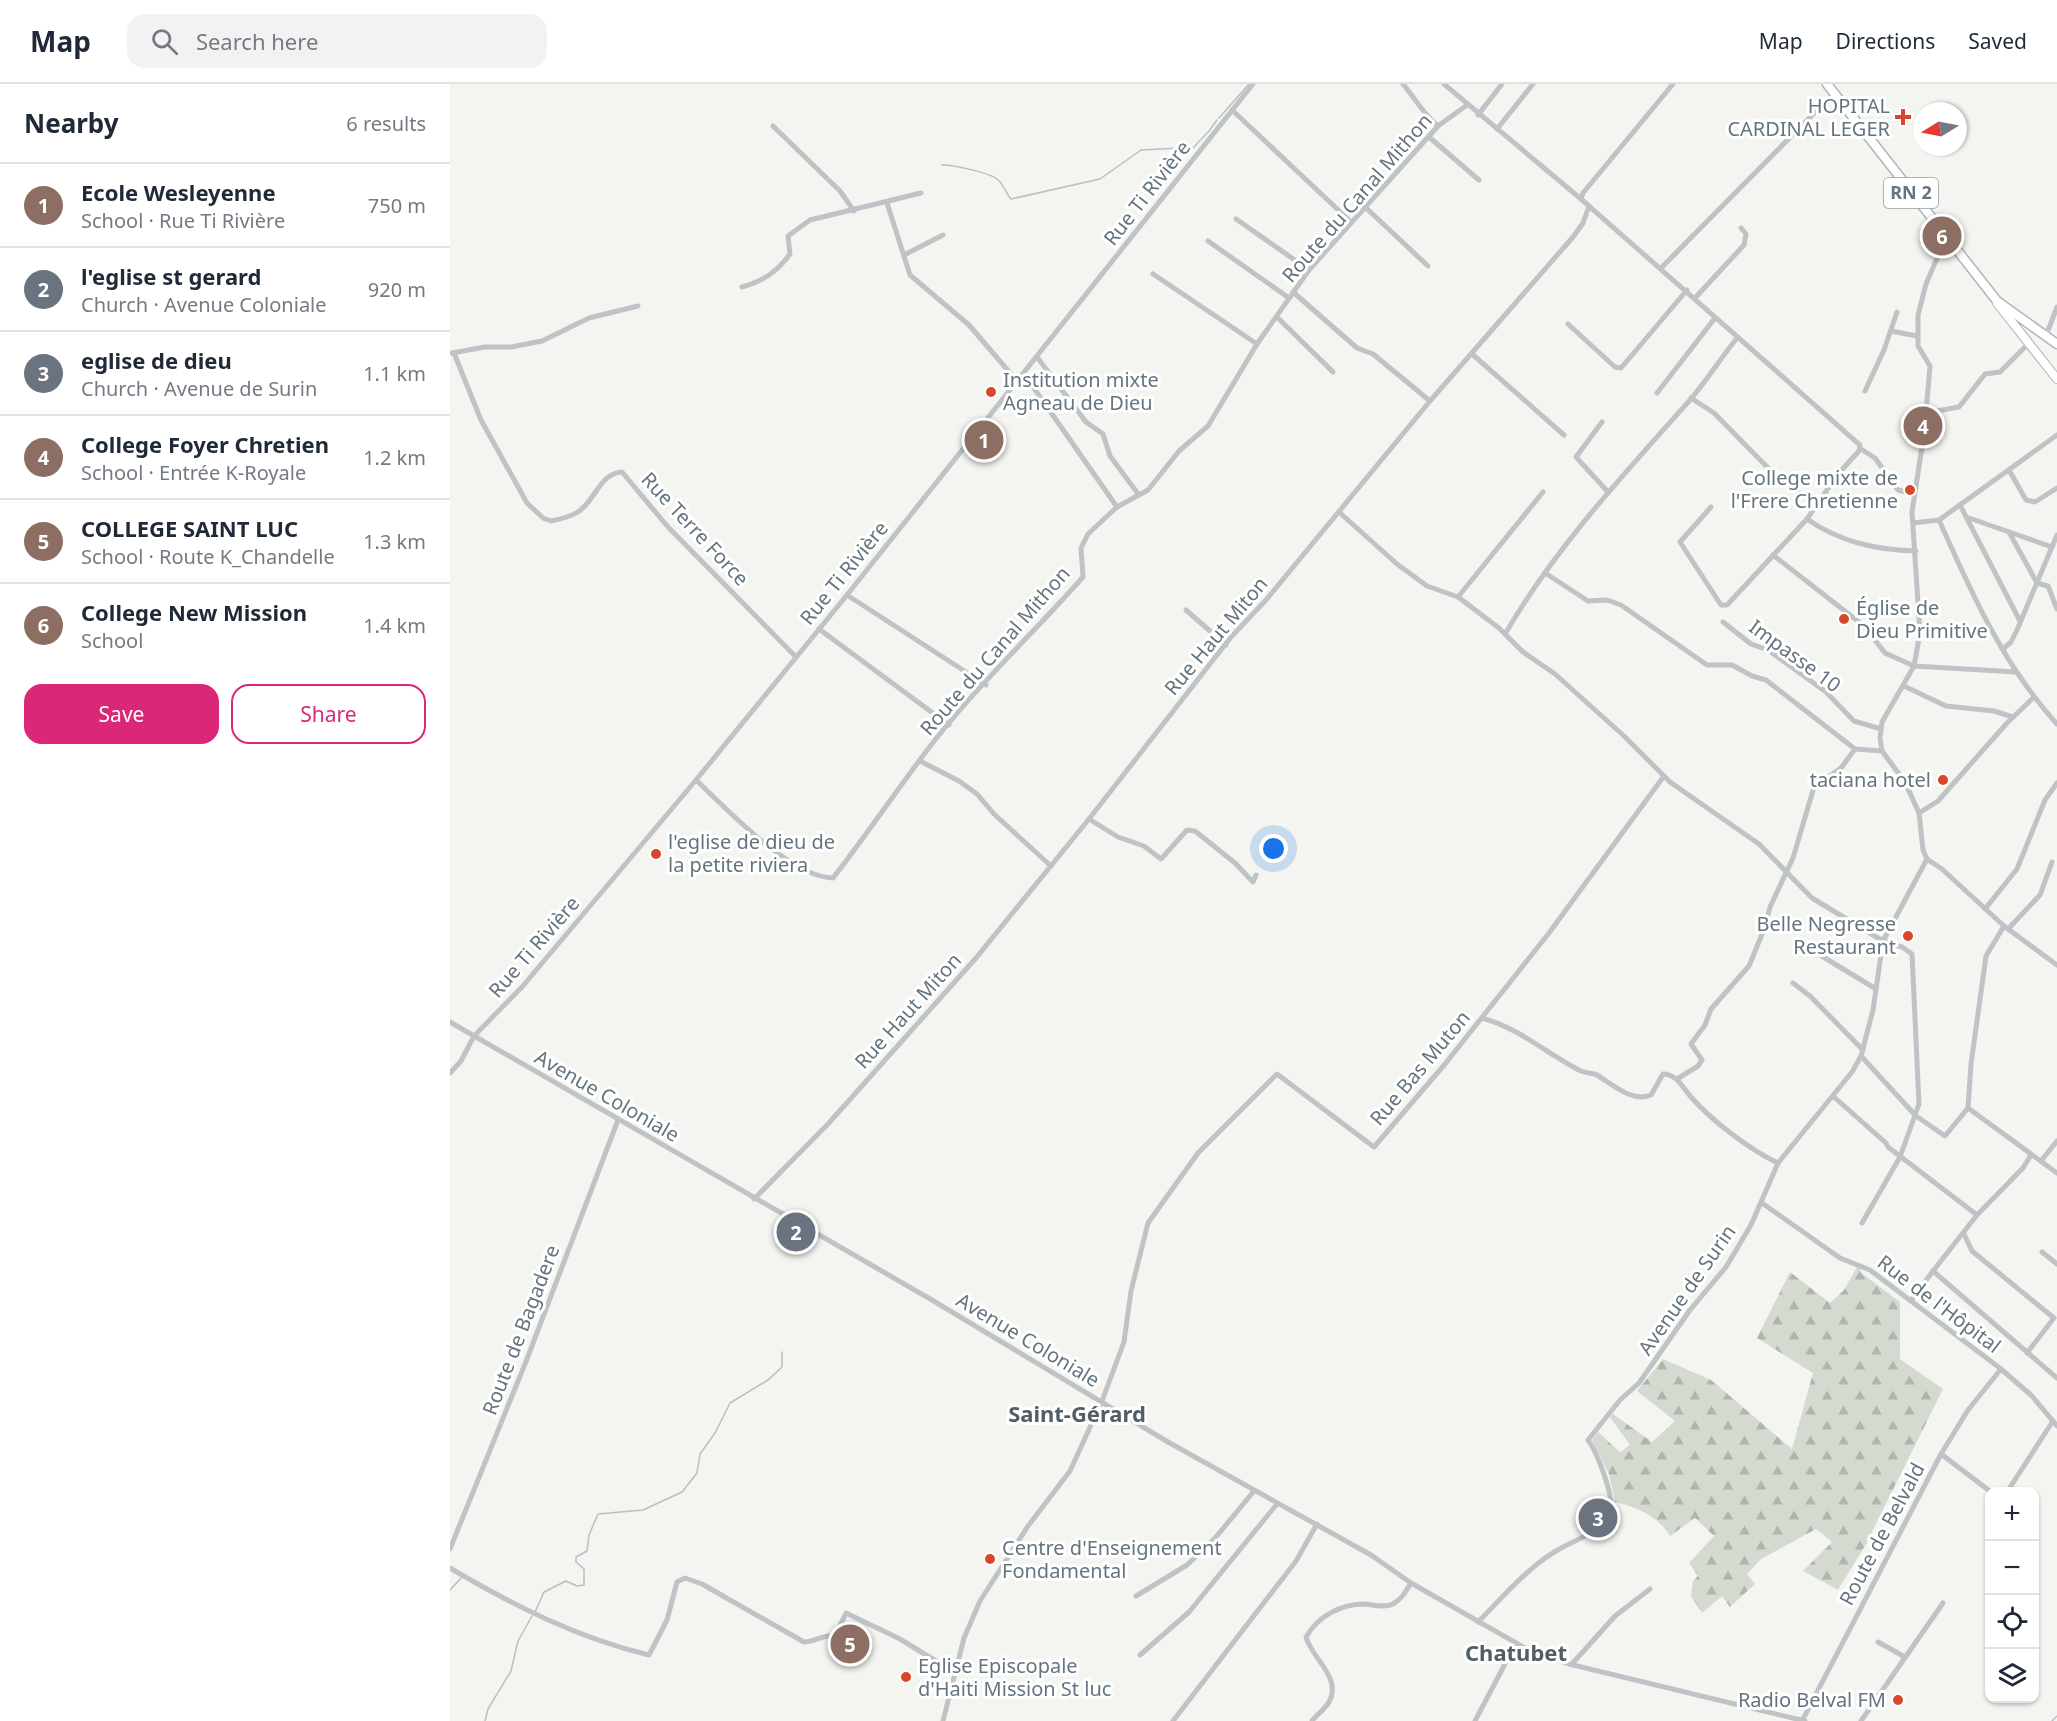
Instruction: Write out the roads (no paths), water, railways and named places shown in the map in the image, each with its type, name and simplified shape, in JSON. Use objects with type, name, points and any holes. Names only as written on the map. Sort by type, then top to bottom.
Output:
[{"type":"main road","name":"RN 2","points":[[1827,84],[1996,302],[2057,345]]},
{"type":"main road","points":[[1996,302],[2057,379]]},
{"type":"street","name":"Rue Ti Rivière","points":[[450,1074],[461,1061],[474,1036],[522,987],[696,780],[847,595],[1253,84]]},
{"type":"street","points":[[1402,84],[1417,100],[1426,116],[1438,126]]},
{"type":"street","points":[[1444,84],[1687,290],[1737,338],[1857,441],[1861,448],[1875,458],[1898,490],[1913,494]]},
{"type":"street","points":[[1478,115],[1502,84]]},
{"type":"street","points":[[1497,129],[1533,84]]},
{"type":"street","points":[[1581,200],[1602,169],[1673,84]]},
{"type":"street","points":[[1661,268],[1834,93]]},
{"type":"street","name":"Route du Canal Mithon","points":[[696,780],[764,842],[799,867],[831,879],[949,725],[986,685],[1020,642],[1051,613],[1083,577],[1081,548],[1085,538],[1117,507],[1148,490],[1179,451],[1208,426],[1257,344],[1309,270],[1438,126],[1467,105]]},
{"type":"street","points":[[1232,110],[1351,222]]},
{"type":"street","points":[[773,126],[840,191],[854,211]]},
{"type":"street","points":[[1429,136],[1479,180]]},
{"type":"street","points":[[742,287],[765,281],[790,254],[788,236],[810,220],[921,193]]},
{"type":"street","points":[[887,203],[913,279],[969,325],[1017,381]]},
{"type":"street","name":"Rue Haut Miton","points":[[754,1199],[828,1124],[944,995],[1089,819],[1226,645],[1430,401],[1573,237],[1583,223],[1589,206]]},
{"type":"street","points":[[1365,207],[1428,266]]},
{"type":"street","points":[[1236,219],[1309,270]]},
{"type":"street","points":[[1695,298],[1744,244],[1746,234],[1741,228]]},
{"type":"street","points":[[904,255],[943,235]]},
{"type":"street","points":[[1208,241],[1291,295],[1357,348],[1373,354],[1430,401]]},
{"type":"street","points":[[1948,242],[1938,256],[1926,284],[1918,315],[1917,336],[1922,354],[1930,366],[1921,460],[1913,494],[1920,624],[1914,666],[1904,686],[1892,701],[1881,729],[1882,751],[1905,782],[1919,813],[1923,850],[1927,859],[1942,869],[2006,928],[2057,965]]},
{"type":"street","points":[[1153,274],[1257,344]]},
{"type":"street","points":[[1568,324],[1615,367],[1621,368],[1687,290]]},
{"type":"street","points":[[452,353],[485,347],[511,347],[542,341],[589,318],[638,306]]},
{"type":"street","points":[[2046,338],[2057,307]]},
{"type":"street","points":[[1865,391],[1897,312]]},
{"type":"street","points":[[1276,317],[1334,372]]},
{"type":"street","points":[[1657,393],[1715,318]]},
{"type":"street","points":[[1891,331],[1917,336]]},
{"type":"street","points":[[1505,634],[1545,573],[1608,492],[1691,398],[1737,338]]},
{"type":"street","points":[[1926,413],[1959,407],[1985,374],[2000,372],[2028,344]]},
{"type":"street","name":"Rue Terre Force","points":[[452,353],[481,420],[527,503],[535,511],[551,520],[567,517],[585,506],[608,477],[622,472],[668,527],[796,657]]},
{"type":"street","points":[[1472,354],[1564,435]]},
{"type":"street","points":[[1037,357],[1086,422],[1103,434],[1110,456],[1139,495]]},
{"type":"street","points":[[1024,375],[1117,507]]},
{"type":"street","points":[[1691,398],[1714,413],[1780,480],[1816,504]]},
{"type":"street","points":[[1602,422],[1576,457],[1608,492]]},
{"type":"street","points":[[1913,523],[1939,520],[2057,435]]},
{"type":"street","points":[[1711,507],[1680,542],[1720,605],[1727,604],[1807,519],[1816,504],[1861,448]]},
{"type":"street","points":[[2009,470],[2026,500],[2035,502],[2057,489]]},
{"type":"street","points":[[1458,597],[1543,492]]},
{"type":"street","points":[[1960,505],[2020,621]]},
{"type":"street","points":[[1339,512],[1397,564],[1427,586],[1458,597],[1505,634],[1523,652],[1555,674],[1664,776],[1759,844],[1812,898],[1883,941],[1902,947],[1912,954],[1919,1104],[1900,1157],[1862,1222]]},
{"type":"street","points":[[1966,517],[2052,547]]},
{"type":"street","points":[[1807,519],[1838,539],[1890,550],[1916,551]]},
{"type":"street","points":[[1939,520],[1972,593],[2016,672],[2033,698],[2057,724]]},
{"type":"street","points":[[2009,532],[2037,583],[2048,586],[2057,609]]},
{"type":"street","points":[[2003,649],[2011,642],[2057,535]]},
{"type":"street","points":[[1773,555],[1864,626],[1885,653],[1914,666],[2016,672]]},
{"type":"street","points":[[1545,573],[1588,602],[1607,600],[1621,605],[1707,665],[1732,665],[1752,676],[1767,680],[1855,749],[1882,751]]},
{"type":"street","points":[[847,595],[986,685]]},
{"type":"street","points":[[1186,610],[1226,645]]},
{"type":"street","name":"Impasse 10","points":[[1723,622],[1751,644],[1768,650],[1826,692],[1854,721],[1881,729]]},
{"type":"street","points":[[819,629],[949,725]]},
{"type":"street","points":[[1904,686],[1946,706],[1994,711],[2013,717]]},
{"type":"street","points":[[1919,813],[1938,801],[2013,717],[2033,698]]},
{"type":"street","points":[[1677,1079],[1698,1066],[1701,1060],[1691,1044],[1705,1025],[1711,1009],[1749,966],[1785,872],[1793,858],[1814,787],[1841,768],[1855,749]]},
{"type":"street","points":[[920,760],[977,794],[1001,821],[1051,866]]},
{"type":"street","name":"Rue Bas Muton","points":[[942,1721],[954,1672],[980,1600],[1021,1535],[1070,1471],[1102,1401],[1124,1342],[1131,1291],[1148,1223],[1198,1153],[1217,1130],[1276,1074],[1374,1147],[1482,1018],[1579,894],[1664,776]]},
{"type":"street","points":[[1985,909],[2017,869],[2045,800],[2057,783]]},
{"type":"street","points":[[1089,819],[1118,837],[1144,846],[1161,859],[1186,830],[1195,831],[1235,863],[1252,882],[1256,875]]},
{"type":"street","name":"Avenue de Surin","points":[[1478,1622],[1519,1579],[1562,1547],[1588,1533],[1610,1515],[1612,1504],[1610,1489],[1588,1440],[1620,1400],[1639,1383],[1690,1310],[1726,1267],[1740,1246],[1762,1203],[1778,1163],[1834,1097],[1862,1053],[1883,941],[1927,859]]},
{"type":"street","points":[[1793,983],[1810,996],[1916,1116],[1945,1136],[1968,1108],[1971,1064],[1986,956],[2006,928],[2040,895],[2052,862]]},
{"type":"street","points":[[1797,941],[1876,988]]},
{"type":"street","points":[[1482,1018],[1501,1023],[1579,1070],[1594,1073],[1610,1085],[1636,1097],[1651,1095],[1663,1074],[1677,1079],[1701,1107],[1760,1153],[1778,1163]]},
{"type":"street","name":"Avenue Coloniale","points":[[450,1022],[1254,1491],[1317,1524],[1412,1583],[1516,1643],[1572,1665],[1803,1721]]},
{"type":"street","points":[[1834,1097],[1900,1157],[1977,1215]]},
{"type":"street","points":[[1968,1108],[2057,1173]]},
{"type":"street","name":"Route de Bagadere","points":[[450,1549],[531,1349],[618,1120]]},
{"type":"street","points":[[2041,1161],[2057,1141]]},
{"type":"street","points":[[1911,1301],[1977,1215],[2024,1168],[2031,1155]]},
{"type":"street","name":"Rue de l'Hôpital","points":[[1762,1203],[1840,1258],[1870,1270],[2001,1369],[2032,1396],[2055,1424]]},
{"type":"street","points":[[1964,1234],[1972,1251],[2054,1318],[2027,1353]]},
{"type":"street","points":[[2042,1252],[2057,1264]]},
{"type":"street","points":[[1933,1271],[2057,1378]]},
{"type":"street","name":"Route de Belvald","points":[[1803,1721],[1941,1454],[1968,1410],[2001,1369]]},
{"type":"street","points":[[2010,1487],[2055,1424]]},
{"type":"street","points":[[1941,1454],[1986,1487]]},
{"type":"street","points":[[1136,1596],[1187,1565],[1216,1537],[1254,1491]]},
{"type":"street","points":[[1140,1655],[1189,1612],[1277,1504]]},
{"type":"street","points":[[1173,1721],[1296,1561],[1317,1524]]},
{"type":"street","points":[[450,1568],[532,1614],[612,1646],[649,1655],[667,1620],[677,1582],[691,1579],[771,1621],[804,1642],[811,1642],[822,1636],[835,1636],[846,1613],[900,1639],[954,1672]]},
{"type":"street","points":[[1312,1721],[1330,1701],[1332,1693],[1329,1676],[1309,1648],[1306,1637],[1312,1625],[1327,1614],[1345,1607],[1362,1604],[1391,1605],[1401,1599],[1412,1583]]},
{"type":"street","points":[[1572,1665],[1615,1616],[1650,1589]]},
{"type":"street","points":[[1861,1721],[1943,1602]]},
{"type":"street","points":[[1878,1642],[1905,1657]]},
{"type":"street","points":[[1475,1721],[1516,1643]]},
{"type":"waterway","points":[[1219,118],[1249,84]]},
{"type":"waterway","points":[[942,165],[987,174],[1001,183],[1011,199],[1100,179],[1141,150],[1181,148],[1190,151],[1217,120]]},
{"type":"waterway","points":[[535,1612],[544,1592],[566,1581],[577,1586],[584,1585],[584,1569],[576,1562],[576,1557],[587,1551],[589,1535],[598,1514],[643,1510],[682,1492],[697,1473],[700,1454],[715,1433],[730,1403],[768,1380],[782,1367],[782,1352]]},
{"type":"waterway","points":[[450,1590],[461,1578]]},
{"type":"waterway","points":[[485,1721],[488,1709],[511,1671],[518,1641],[532,1616]]},
{"type":"waterway","points":[[2052,1721],[2057,1716]]},
{"type":"place","name":"HOPITAL CARDINAL LEGER","points":[[1903,117]]},
{"type":"place","name":"College New Mission","points":[[1942,236]]},
{"type":"place","name":"Institution mixte Agneau de Dieu","points":[[991,392]]},
{"type":"place","name":"College Foyer Chretien","points":[[1923,426]]},
{"type":"place","name":"Ecole Wesleyenne","points":[[984,440]]},
{"type":"place","name":"College mixte de l'Frere Chretienne","points":[[1910,490]]},
{"type":"place","name":"Église de Dieu Primitive","points":[[1844,619]]},
{"type":"place","name":"taciana hotel","points":[[1943,780]]},
{"type":"place","name":"l'eglise de dieu de la petite riviera","points":[[656,854]]},
{"type":"place","name":"Belle Negresse Restaurant","points":[[1908,936]]},
{"type":"place","name":"l'eglise st gerard","points":[[796,1232]]},
{"type":"place","name":"eglise de dieu","points":[[1598,1518]]},
{"type":"place","name":"Centre d'Enseignement Fondamental","points":[[990,1559]]},
{"type":"place","name":"COLLEGE SAINT LUC","points":[[850,1644]]},
{"type":"place","name":"Eglise Episcopale d'Haiti Mission St luc","points":[[906,1677]]},
{"type":"place","name":"Radio Belval FM","points":[[1898,1700]]},
{"type":"district","name":"Saint-Gérard","points":[[1077,1414]]},
{"type":"district","name":"Chatubet","points":[[1516,1653]]}]
